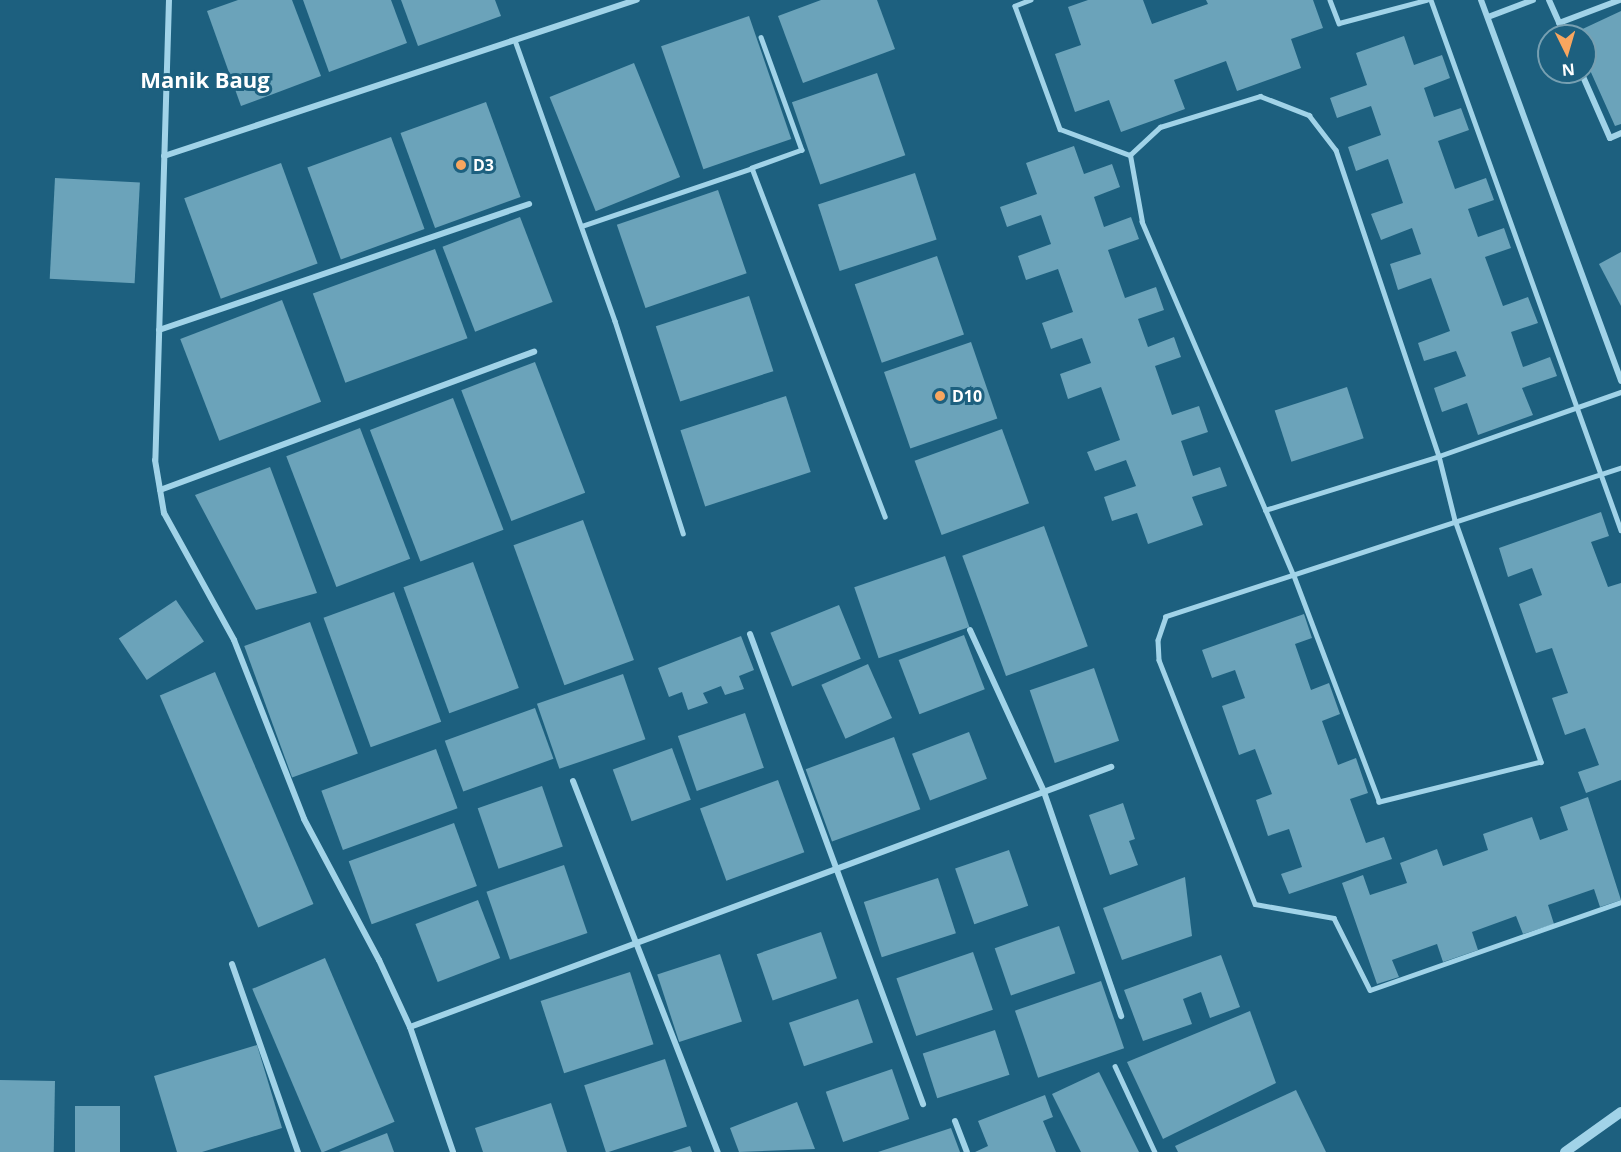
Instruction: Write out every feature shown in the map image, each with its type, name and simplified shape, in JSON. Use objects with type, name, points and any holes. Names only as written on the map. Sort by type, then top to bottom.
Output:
[{"type":"street","points":[[168,0],[155,460],[164,513],[234,640],[304,819],[379,960],[410,1027],[453,1152]]},
{"type":"street","points":[[164,156],[516,43],[637,0]]},
{"type":"street","points":[[1481,0],[1621,381]]},
{"type":"street","points":[[1488,17],[1533,0]]},
{"type":"street","points":[[1549,0],[1559,23],[1620,0]]},
{"type":"street","points":[[1586,84],[1610,138],[1621,133]]},
{"type":"street","points":[[159,330],[529,204]]},
{"type":"street","points":[[160,490],[534,352]]},
{"type":"street","points":[[970,630],[1044,792],[1121,1016]]},
{"type":"street","points":[[750,634],[834,868],[923,1104]]},
{"type":"street","points":[[410,1027],[1111,767]]},
{"type":"street","points":[[573,781],[718,1152]]},
{"type":"street","points":[[232,964],[298,1152]]},
{"type":"street","points":[[1564,1152],[1621,1112]]},
{"type":"street","points":[[954,1121],[967,1152]]},
{"type":"lane","points":[[1031,0],[1015,6],[1060,129],[1130,155]]},
{"type":"lane","points":[[1330,0],[1339,24],[1426,0]]},
{"type":"lane","points":[[1431,0],[1603,474],[1621,530]]},
{"type":"lane","points":[[582,226],[802,150],[761,37]]},
{"type":"lane","points":[[516,43],[582,226],[683,533]]},
{"type":"lane","points":[[1260,96],[1309,115],[1336,150],[1438,456],[1455,520],[1541,762],[1379,802],[1293,575],[1142,222],[1130,155],[1160,127],[1260,96]]},
{"type":"lane","points":[[752,168],[885,516]]},
{"type":"lane","points":[[1264,510],[1438,456],[1621,392]]},
{"type":"lane","points":[[1621,468],[1455,520],[1166,617],[1158,640],[1160,660],[1255,904],[1334,918],[1370,990],[1621,902]]},
{"type":"lane","points":[[1114,1066],[1155,1152]]},
{"type":"building","points":[[238,0],[292,0],[321,76],[241,106],[207,11]]},
{"type":"building","points":[[303,0],[391,0],[407,43],[329,72]]},
{"type":"building","points":[[401,0],[495,0],[501,16],[418,46]]},
{"type":"building","points":[[821,0],[877,0],[895,49],[803,83],[778,16]]},
{"type":"building","points":[[1088,0],[1143,0],[1152,24],[1208,4],[1206,0],[1313,0],[1323,28],[1291,39],[1301,68],[1237,91],[1226,61],[1174,80],[1185,109],[1121,132],[1109,100],[1075,112],[1055,54],[1081,45],[1068,7]]},
{"type":"building","points":[[1621,11],[1621,124],[1615,126],[1596,84],[1597,24],[1593,24]]},
{"type":"building","points":[[749,16],[791,139],[703,169],[661,46]]},
{"type":"building","points":[[1404,36],[1414,65],[1442,55],[1450,78],[1424,88],[1434,117],[1461,108],[1469,130],[1438,141],[1455,189],[1486,178],[1494,200],[1468,209],[1478,237],[1504,228],[1511,248],[1485,257],[1503,306],[1528,297],[1538,323],[1511,332],[1523,367],[1550,357],[1557,376],[1522,388],[1533,415],[1478,435],[1467,403],[1442,412],[1434,388],[1466,376],[1456,351],[1424,361],[1418,343],[1450,331],[1431,278],[1398,290],[1390,264],[1421,254],[1412,228],[1381,240],[1371,214],[1403,203],[1388,159],[1356,171],[1348,147],[1381,135],[1371,106],[1337,118],[1330,98],[1367,85],[1356,53]]},
{"type":"building","points":[[634,63],[680,177],[596,211],[550,97]]},
{"type":"building","points":[[877,73],[905,155],[820,185],[792,102]]},
{"type":"building","name":"D3","points":[[486,102],[521,197],[435,228],[400,133]]},
{"type":"building","points":[[391,137],[425,229],[341,260],[307,167]]},
{"type":"building","points":[[1074,146],[1084,174],[1112,164],[1120,187],[1094,197],[1104,227],[1131,217],[1139,239],[1108,250],[1125,298],[1156,287],[1164,310],[1138,319],[1148,347],[1174,337],[1181,357],[1155,366],[1172,415],[1199,406],[1208,432],[1181,441],[1193,476],[1220,467],[1227,486],[1192,497],[1203,525],[1148,544],[1137,513],[1112,521],[1104,497],[1136,486],[1126,460],[1095,471],[1087,452],[1120,440],[1101,387],[1068,399],[1060,374],[1091,363],[1082,338],[1051,349],[1042,323],[1073,312],[1058,269],[1026,280],[1018,256],[1051,244],[1041,215],[1007,227],[1000,207],[1037,194],[1026,163]]},
{"type":"building","points":[[281,163],[318,264],[221,299],[184,198]]},
{"type":"building","points":[[915,173],[937,240],[840,271],[818,205]]},
{"type":"building","points":[[55,178],[140,182],[135,283],[50,279]]},
{"type":"building","points":[[718,190],[747,273],[645,308],[617,225]]},
{"type":"building","points":[[520,217],[553,302],[475,332],[443,247]]},
{"type":"building","points":[[435,249],[467,338],[345,383],[313,293]]},
{"type":"building","points":[[1621,252],[1621,306],[1599,264]]},
{"type":"building","points":[[937,256],[964,334],[882,363],[855,284]]},
{"type":"building","points":[[749,296],[773,371],[680,401],[656,326]]},
{"type":"building","points":[[282,300],[321,402],[219,441],[180,339]]},
{"type":"building","name":"D10","points":[[971,342],[997,419],[910,449],[884,372]]},
{"type":"building","points":[[535,362],[585,493],[511,521],[461,390]]},
{"type":"building","points":[[1347,387],[1364,438],[1291,462],[1275,410]]},
{"type":"building","points":[[786,396],[811,472],[705,506],[680,430]]},
{"type":"building","points":[[453,398],[504,530],[420,562],[370,430]]},
{"type":"building","points":[[360,428],[410,559],[336,587],[286,456]]},
{"type":"building","points":[[1002,429],[1029,503],[942,535],[915,461]]},
{"type":"building","points":[[270,467],[317,593],[256,610],[195,495]]},
{"type":"building","points":[[1601,512],[1609,536],[1591,542],[1608,587],[1621,583],[1621,780],[1586,793],[1578,772],[1599,765],[1585,728],[1565,735],[1552,698],[1568,693],[1552,648],[1536,653],[1519,604],[1542,595],[1532,568],[1508,577],[1499,548]]},
{"type":"building","points":[[583,520],[634,660],[564,685],[513,545]]},
{"type":"building","points":[[1044,526],[1088,646],[1006,676],[962,556]]},
{"type":"building","points":[[945,556],[969,627],[879,658],[854,587]]},
{"type":"building","points":[[473,562],[519,688],[449,713],[403,587]]},
{"type":"building","points":[[394,592],[441,722],[371,747],[324,618]]},
{"type":"building","points":[[176,600],[204,641],[147,680],[119,639]]},
{"type":"building","points":[[839,605],[861,659],[792,686],[770,633]]},
{"type":"building","points":[[1304,614],[1312,638],[1295,644],[1311,690],[1329,683],[1340,714],[1322,721],[1338,765],[1356,758],[1368,793],[1350,799],[1366,843],[1384,837],[1392,859],[1289,894],[1281,874],[1302,867],[1289,829],[1268,836],[1256,800],[1272,794],[1255,749],[1239,755],[1222,706],[1245,698],[1235,670],[1212,678],[1202,650]]},
{"type":"building","points":[[310,622],[358,754],[292,777],[244,646]]},
{"type":"building","points":[[964,635],[985,689],[919,714],[899,660]]},
{"type":"building","points":[[741,636],[754,670],[739,676],[744,689],[725,695],[721,686],[703,693],[708,703],[688,710],[682,692],[669,697],[658,668]]},
{"type":"building","points":[[868,664],[892,718],[845,739],[821,685]]},
{"type":"building","points":[[1094,668],[1119,741],[1055,763],[1030,690]]},
{"type":"building","points":[[215,672],[313,904],[258,927],[160,695]]},
{"type":"building","points":[[623,674],[645,739],[559,769],[537,704]]},
{"type":"building","points":[[535,708],[553,759],[463,792],[445,741]]},
{"type":"building","points":[[745,713],[764,768],[697,791],[678,736]]},
{"type":"building","points":[[969,732],[987,779],[930,801],[912,754]]},
{"type":"building","points":[[894,737],[920,809],[832,842],[806,769]]},
{"type":"building","points":[[672,748],[691,800],[632,821],[613,770]]},
{"type":"building","points":[[436,749],[458,808],[343,850],[321,791]]},
{"type":"building","points":[[778,780],[804,852],[726,881],[700,808]]},
{"type":"building","points":[[542,786],[563,847],[499,869],[478,808]]},
{"type":"building","points":[[1588,797],[1621,900],[1600,907],[1594,889],[1548,905],[1554,924],[1523,934],[1516,916],[1472,932],[1478,950],[1443,962],[1437,944],[1392,960],[1399,977],[1377,984],[1342,883],[1363,875],[1370,895],[1407,883],[1400,863],[1437,849],[1443,866],[1488,850],[1483,834],[1532,817],[1540,840],[1568,830],[1560,807]]},
{"type":"building","points":[[1123,803],[1135,839],[1129,841],[1138,865],[1110,875],[1089,815]]},
{"type":"building","points":[[454,823],[477,886],[372,924],[349,861]]},
{"type":"building","points":[[1009,850],[1028,906],[974,924],[955,869]]},
{"type":"building","points":[[564,865],[587,933],[510,960],[486,892]]},
{"type":"building","points":[[1185,877],[1192,936],[1122,960],[1103,908]]},
{"type":"building","points":[[938,878],[956,933],[882,957],[864,902]]},
{"type":"building","points":[[478,900],[500,958],[438,982],[415,924]]},
{"type":"building","points":[[1059,926],[1075,973],[1011,995],[995,948]]},
{"type":"building","points":[[821,932],[837,978],[773,1000],[757,954]]},
{"type":"building","points":[[973,952],[993,1010],[916,1036],[896,978]]},
{"type":"building","points":[[720,954],[742,1022],[679,1042],[657,974]]},
{"type":"building","points":[[1221,955],[1240,1007],[1210,1018],[1201,992],[1183,999],[1192,1024],[1143,1041],[1124,990]]},
{"type":"building","points":[[325,958],[395,1122],[322,1152],[252,989]]},
{"type":"building","points":[[630,972],[653,1044],[564,1073],[541,1001]]},
{"type":"building","points":[[1101,981],[1124,1048],[1038,1078],[1015,1011]]},
{"type":"building","points":[[858,999],[873,1042],[804,1066],[789,1023]]},
{"type":"building","points":[[1250,1011],[1276,1083],[1163,1139],[1127,1062]]},
{"type":"building","points":[[995,1030],[1010,1075],[937,1098],[923,1053]]},
{"type":"building","points":[[257,1045],[282,1128],[202,1152],[177,1152],[154,1076]]},
{"type":"building","points":[[665,1059],[687,1127],[606,1152],[584,1085]]},
{"type":"building","points":[[892,1069],[909,1119],[843,1142],[826,1092]]},
{"type":"building","points":[[1099,1072],[1139,1152],[1081,1152],[1052,1094]]},
{"type":"building","points":[[0,1080],[55,1081],[54,1152],[0,1152]]},
{"type":"building","points":[[1296,1090],[1326,1152],[1178,1152],[1175,1146]]},
{"type":"building","points":[[1045,1095],[1053,1117],[1043,1121],[1056,1152],[975,1152],[988,1146],[978,1121]]},
{"type":"building","points":[[797,1102],[815,1149],[739,1152],[730,1128]]},
{"type":"building","points":[[551,1103],[567,1152],[483,1152],[475,1128]]},
{"type":"building","points":[[75,1106],[120,1106],[120,1152],[75,1152]]},
{"type":"building","points":[[951,1128],[960,1152],[878,1152]]},
{"type":"building","points":[[387,1133],[394,1152],[339,1152]]},
{"type":"building","points":[[690,1146],[692,1152],[672,1152]]},
{"type":"place","name":"D3","points":[[461,165]]},
{"type":"place","name":"D10","points":[[940,396]]},
{"type":"district","name":"Manik Baug","points":[[205,80]]}]
